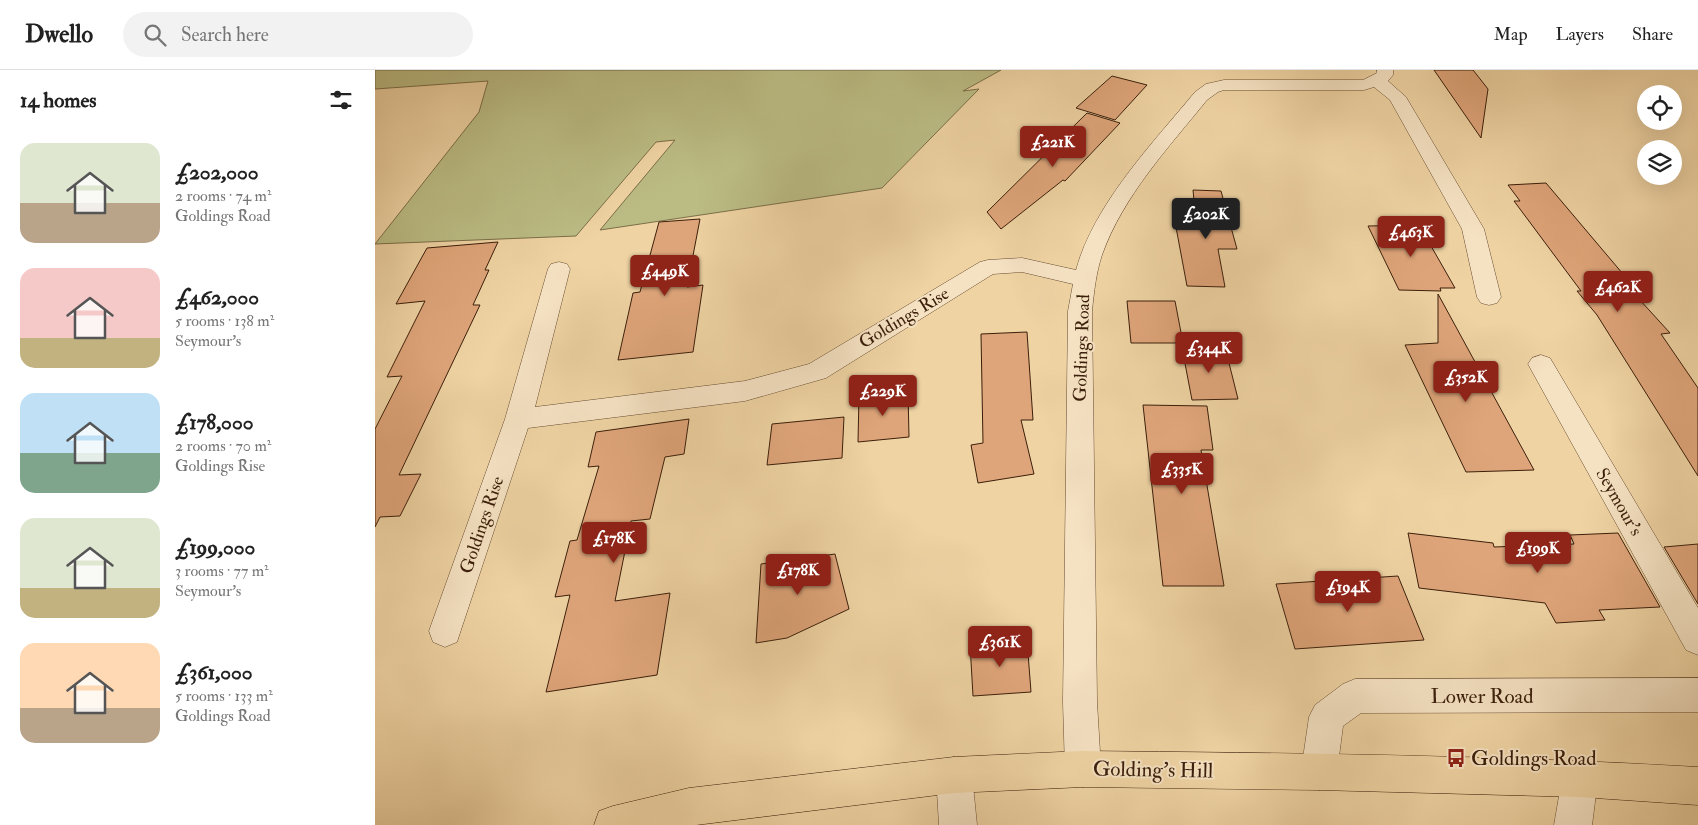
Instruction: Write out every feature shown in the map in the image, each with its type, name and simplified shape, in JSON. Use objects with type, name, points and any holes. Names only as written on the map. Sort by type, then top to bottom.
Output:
[{"type":"main road","name":"Golding's Hill","points":[[613,825],[689,807],[954,775],[1083,769],[1319,772],[1580,779],[1698,786]]},
{"type":"street","name":"Goldings Road","points":[[1083,769],[1080,702],[1079,311],[1093,249],[1135,177],[1201,96],[1212,88],[1245,85],[1364,85],[1381,75]]},
{"type":"street","points":[[1381,75],[1397,97],[1473,229],[1489,297]]},
{"type":"street","name":"Goldings Rise","points":[[518,419],[745,391],[817,371],[988,267],[1022,265],[1085,279]]},
{"type":"street","name":"Goldings Rise","points":[[445,631],[518,419],[559,269]]},
{"type":"street","name":"Seymour's","points":[[1541,364],[1698,639]]},
{"type":"street","name":"Lower Road","points":[[1319,772],[1327,717],[1355,696],[1698,695]]},
{"type":"street","points":[[954,775],[958,825]]},
{"type":"street","points":[[1573,825],[1580,779]]},
{"type":"green space","points":[[375,70],[1001,70],[963,91],[979,89],[882,188],[600,230],[675,140],[656,142],[576,236],[375,244],[479,112],[488,81],[375,89]]},
{"type":"building","points":[[1434,70],[1473,70],[1488,89],[1481,138]]},
{"type":"building","points":[[1112,76],[1147,85],[1115,120],[1076,108]]},
{"type":"building","points":[[1087,113],[1120,123],[1065,181],[1063,180],[1001,229],[987,212]]},
{"type":"building","points":[[1546,183],[1634,287],[1629,288],[1670,333],[1661,334],[1698,388],[1698,476],[1597,315],[1577,291],[1581,291],[1514,201],[1520,201],[1508,185]]},
{"type":"building","points":[[1193,190],[1221,191],[1237,249],[1218,249],[1225,287],[1187,286],[1175,222],[1196,222]]},
{"type":"building","points":[[700,219],[687,287],[703,285],[693,352],[618,360],[633,293],[640,292],[659,222]]},
{"type":"building","points":[[1419,225],[1455,288],[1440,288],[1441,291],[1399,290],[1368,226]]},
{"type":"building","points":[[498,242],[485,270],[489,270],[473,305],[480,305],[399,475],[421,474],[400,516],[380,517],[375,527],[375,429],[402,376],[387,377],[425,301],[396,304],[427,248]]},
{"type":"building","points":[[1438,294],[1534,470],[1466,472],[1405,345],[1438,343]]},
{"type":"building","points":[[1127,301],[1175,301],[1183,343],[1131,343]]},
{"type":"building","points":[[1027,332],[1033,420],[1021,420],[1034,474],[978,483],[971,445],[983,443],[981,334]]},
{"type":"building","points":[[1225,347],[1238,399],[1192,400],[1182,348]]},
{"type":"building","points":[[908,392],[909,437],[858,442],[859,396]]},
{"type":"building","points":[[1143,405],[1207,406],[1213,450],[1201,450],[1224,586],[1163,586]]},
{"type":"building","points":[[844,417],[842,458],[767,465],[772,424]]},
{"type":"building","points":[[689,419],[684,454],[665,457],[650,519],[631,521],[615,601],[670,593],[657,675],[546,692],[570,595],[555,597],[570,541],[577,540],[599,466],[588,467],[596,432]]},
{"type":"building","points":[[1408,533],[1493,543],[1494,547],[1574,544],[1570,535],[1618,533],[1660,607],[1599,610],[1605,620],[1556,623],[1545,603],[1419,588]]},
{"type":"building","points":[[1698,544],[1698,604],[1664,547]]},
{"type":"building","points":[[835,554],[849,609],[787,638],[756,643],[761,564]]},
{"type":"building","points":[[1398,576],[1424,640],[1295,649],[1276,584]]},
{"type":"building","points":[[1027,640],[1031,692],[973,696],[970,644]]},
{"type":"place","name":"Goldings Road","points":[[1456,758]]}]
